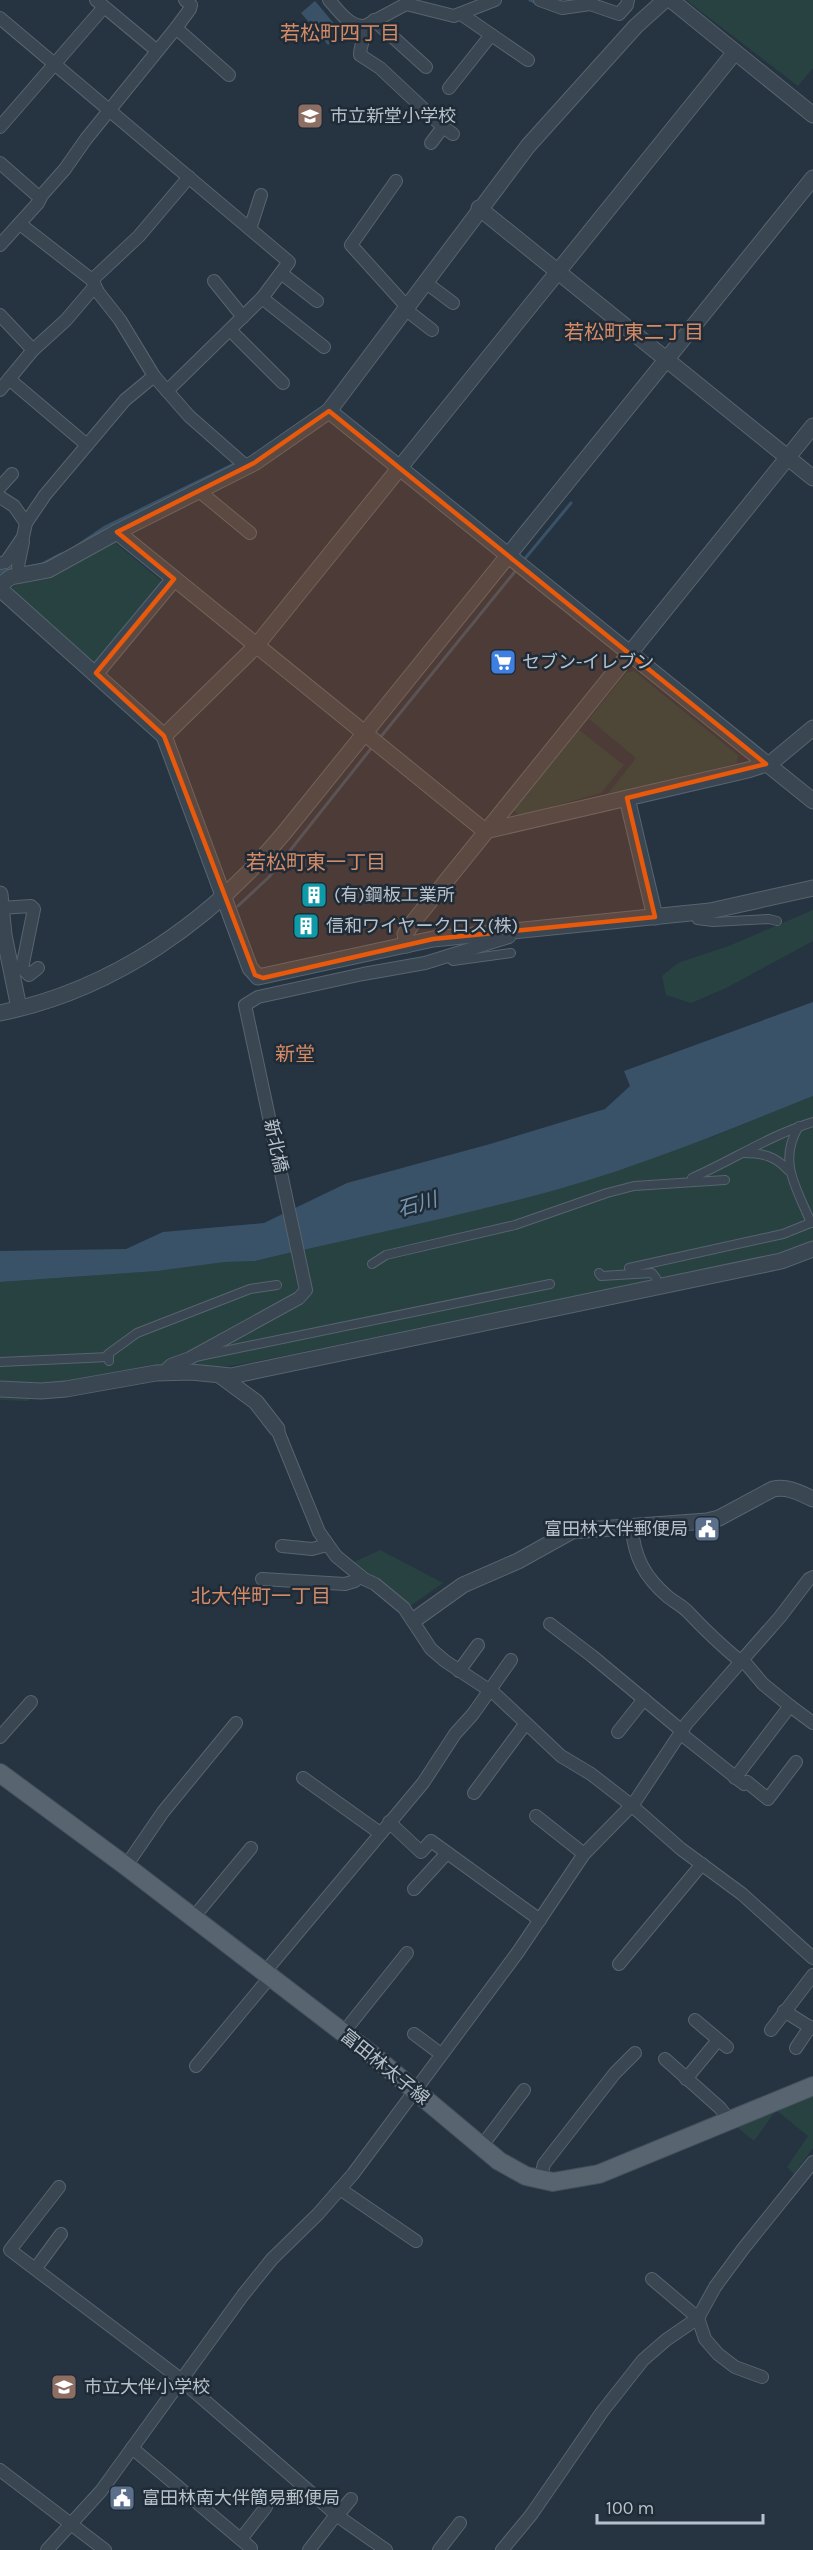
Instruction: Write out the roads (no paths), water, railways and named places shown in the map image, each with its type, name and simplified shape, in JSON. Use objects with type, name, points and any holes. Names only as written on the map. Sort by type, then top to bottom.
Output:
[{"type":"main road","name":"富田林太子線","points":[[0,1773],[126,1866],[343,2033],[415,2090],[481,2147],[508,2167],[540,2180],[565,2181],[599,2174],[813,2086]]},
{"type":"street","points":[[0,245],[20,224],[156,50],[176,28],[190,9],[191,5],[185,0]]},
{"type":"street","points":[[329,0],[353,24],[369,23],[396,4],[406,4],[454,16],[495,0]]},
{"type":"street","points":[[540,0],[562,8],[574,3],[590,4],[619,14],[627,5],[628,0]]},
{"type":"street","points":[[0,585],[19,571],[48,570],[199,491],[329,411],[404,304],[425,282],[528,146],[636,26],[665,0]]},
{"type":"street","points":[[671,0],[813,115]]},
{"type":"street","points":[[0,127],[54,65],[100,3],[156,50]]},
{"type":"street","points":[[461,14],[528,60]]},
{"type":"street","points":[[0,18],[289,262],[262,298],[167,391]]},
{"type":"street","points":[[369,23],[360,48],[360,55],[384,64],[448,130],[431,143]]},
{"type":"street","points":[[369,23],[426,67]]},
{"type":"street","points":[[176,28],[229,75]]},
{"type":"street","points":[[448,88],[491,35]]},
{"type":"street","points":[[164,736],[256,646],[735,52]]},
{"type":"street","points":[[0,163],[40,198]]},
{"type":"street","points":[[0,390],[33,350],[66,320],[93,283],[139,236],[189,177]]},
{"type":"street","points":[[0,1013],[57,998],[118,969],[192,923],[224,897],[262,860],[813,177]]},
{"type":"street","points":[[395,190],[351,245],[404,304],[432,330]]},
{"type":"street","points":[[250,229],[252,208],[261,195]]},
{"type":"street","points":[[479,208],[813,478]]},
{"type":"street","points":[[20,224],[93,283],[120,320],[154,376],[189,416],[245,464]]},
{"type":"street","points":[[281,273],[317,301]]},
{"type":"street","points":[[214,281],[243,317]]},
{"type":"street","points":[[425,282],[453,303]]},
{"type":"street","points":[[262,298],[324,347]]},
{"type":"street","points":[[0,315],[33,350]]},
{"type":"street","points":[[230,330],[283,383]]},
{"type":"street","points":[[19,571],[26,523],[45,495],[125,400],[154,376]]},
{"type":"street","points":[[9,379],[87,445]]},
{"type":"street","points":[[329,411],[813,801]]},
{"type":"street","points":[[407,945],[405,934],[414,921],[813,426]]},
{"type":"street","points":[[0,487],[12,474]]},
{"type":"street","points":[[199,491],[250,534]]},
{"type":"street","points":[[0,497],[14,506],[26,523]]},
{"type":"street","points":[[117,532],[486,831]]},
{"type":"street","points":[[0,563],[6,562],[23,537]]},
{"type":"street","points":[[96,673],[174,579]]},
{"type":"street","points":[[0,590],[96,673],[164,736],[250,968],[258,977],[433,939],[710,911],[813,888]]},
{"type":"street","points":[[486,831],[748,770],[772,762],[813,728]]},
{"type":"street","points":[[627,798],[655,917]]},
{"type":"street","points":[[19,1008],[8,959],[1,901],[31,906],[34,909],[22,968],[29,975],[39,968]]},
{"type":"street","points":[[694,913],[697,920],[713,922],[769,919],[777,921]]},
{"type":"street","points":[[448,957],[509,937],[508,930]]},
{"type":"street","points":[[448,957],[453,961],[511,952]]},
{"type":"street","name":"新北橋","points":[[190,1358],[299,1298],[306,1290],[245,1005],[258,997],[448,957]]},
{"type":"street","points":[[686,1181],[777,1134],[813,1122]]},
{"type":"street","points":[[629,1268],[783,1234],[812,1223],[787,1160],[790,1141],[799,1126]]},
{"type":"street","points":[[744,1153],[760,1153],[772,1157],[791,1173]]},
{"type":"street","points":[[372,1264],[386,1255],[515,1225],[607,1192],[634,1186],[725,1180]]},
{"type":"street","points":[[0,1389],[40,1391],[66,1389],[164,1372],[191,1372],[222,1377],[781,1261],[813,1249]]},
{"type":"street","points":[[599,1273],[601,1276],[652,1273],[656,1278]]},
{"type":"street","points":[[164,1372],[167,1367],[190,1358],[550,1284]]},
{"type":"street","points":[[0,1362],[109,1359],[108,1354],[137,1333],[250,1289],[277,1285]]},
{"type":"street","points":[[222,1377],[256,1402],[277,1429],[319,1532],[327,1545],[359,1576],[396,1600],[414,1620],[431,1649],[459,1671],[490,1690],[561,1756],[591,1774],[631,1805],[681,1849],[742,1894],[813,1958]]},
{"type":"street","points":[[414,1620],[463,1585],[518,1562],[572,1531],[707,1521],[719,1518],[773,1489],[794,1490],[813,1499]]},
{"type":"street","points":[[632,1528],[633,1543],[640,1566],[666,1595],[690,1613],[696,1623],[741,1660],[763,1684],[813,1724]]},
{"type":"street","points":[[282,1546],[312,1549],[327,1545]]},
{"type":"street","points":[[262,1579],[345,1584],[355,1581],[359,1576]]},
{"type":"street","points":[[47,2550],[101,2492],[243,2295],[272,2259],[318,2214],[353,2174],[540,1920],[584,1854],[631,1805],[681,1732],[813,1577]]},
{"type":"street","points":[[550,1624],[644,1699],[735,1778],[744,1784],[747,1782],[768,1799],[796,1762]]},
{"type":"street","points":[[459,1671],[478,1645]]},
{"type":"street","points":[[196,2066],[388,1822],[423,1783],[455,1734],[511,1660]]},
{"type":"street","points":[[618,1731],[644,1699]]},
{"type":"street","points":[[0,1737],[31,1702]]},
{"type":"street","points":[[735,1778],[790,1706]]},
{"type":"street","points":[[126,1866],[171,1803],[236,1723]]},
{"type":"street","points":[[474,1793],[526,1723]]},
{"type":"street","points":[[303,1778],[380,1833]]},
{"type":"street","points":[[536,1816],[584,1854]]},
{"type":"street","points":[[388,1822],[421,1852],[430,1841],[540,1920]]},
{"type":"street","points":[[193,1918],[251,1848]]},
{"type":"street","points":[[414,1889],[447,1853]]},
{"type":"street","points":[[619,1964],[702,1864]]},
{"type":"street","points":[[343,2033],[406,1953]]},
{"type":"street","points":[[771,2030],[813,1975]]},
{"type":"street","points":[[784,2011],[812,2028],[796,2048]]},
{"type":"street","points":[[686,2079],[723,2044],[695,2020]]},
{"type":"street","points":[[414,2034],[441,2054]]},
{"type":"street","points":[[540,2180],[544,2164],[615,2073],[635,2053]]},
{"type":"street","points":[[664,2059],[720,2108],[730,2121]]},
{"type":"street","points":[[481,2147],[524,2090]]},
{"type":"street","points":[[502,2550],[531,2515],[602,2412],[643,2360],[666,2340],[698,2318],[715,2287],[742,2249],[813,2162]]},
{"type":"street","points":[[59,2187],[10,2250],[182,2380],[337,2515],[379,2548]]},
{"type":"street","points":[[340,2189],[416,2241]]},
{"type":"street","points":[[36,2268],[61,2234]]},
{"type":"street","points":[[652,2279],[698,2318],[705,2339],[717,2354],[735,2367],[762,2377]]},
{"type":"street","points":[[132,2448],[251,2548]]},
{"type":"street","points":[[0,2470],[105,2550]]},
{"type":"street","points":[[309,2550],[351,2499]]},
{"type":"street","points":[[241,2539],[266,2507]]},
{"type":"street","points":[[439,2550],[460,2523]]},
{"type":"water","points":[[315,1],[342,33],[328,45],[301,13]]},
{"type":"water","name":"石川","points":[[813,1002],[813,1096],[635,1165],[526,1198],[255,1261],[225,1262],[157,1271],[0,1282],[0,1251],[126,1249],[163,1232],[264,1223],[347,1183],[490,1144],[605,1109],[630,1086],[624,1071]]},
{"type":"waterway","points":[[530,0],[537,3]]},
{"type":"waterway","points":[[77,546],[105,527],[236,463]]},
{"type":"waterway","points":[[523,561],[571,503]]},
{"type":"waterway","points":[[40,565],[61,554]]},
{"type":"waterway","points":[[0,572],[13,569]]},
{"type":"waterway","points":[[379,739],[517,569]]},
{"type":"waterway","points":[[238,906],[269,877],[373,746]]},
{"type":"place","name":"市立新堂小学校","points":[[310,116]]},
{"type":"place","name":"セブン-イレブン","points":[[503,662]]},
{"type":"place","name":"(有)鋼板工業所","points":[[314,895]]},
{"type":"place","name":"信和ワイヤークロス(株)","points":[[306,926]]},
{"type":"place","name":"富田林大伴郵便局","points":[[707,1529]]},
{"type":"place","name":"市立大伴小学校","points":[[64,2387]]},
{"type":"place","name":"富田林南大伴簡易郵便局","points":[[122,2498]]},
{"type":"district","name":"若松町四丁目","points":[[340,33]]},
{"type":"district","name":"若松町東二丁目","points":[[634,332]]},
{"type":"district","name":"若松町東一丁目","points":[[316,862]]},
{"type":"district","name":"新堂","points":[[295,1054]]},
{"type":"district","name":"北大伴町一丁目","points":[[261,1596]]}]
